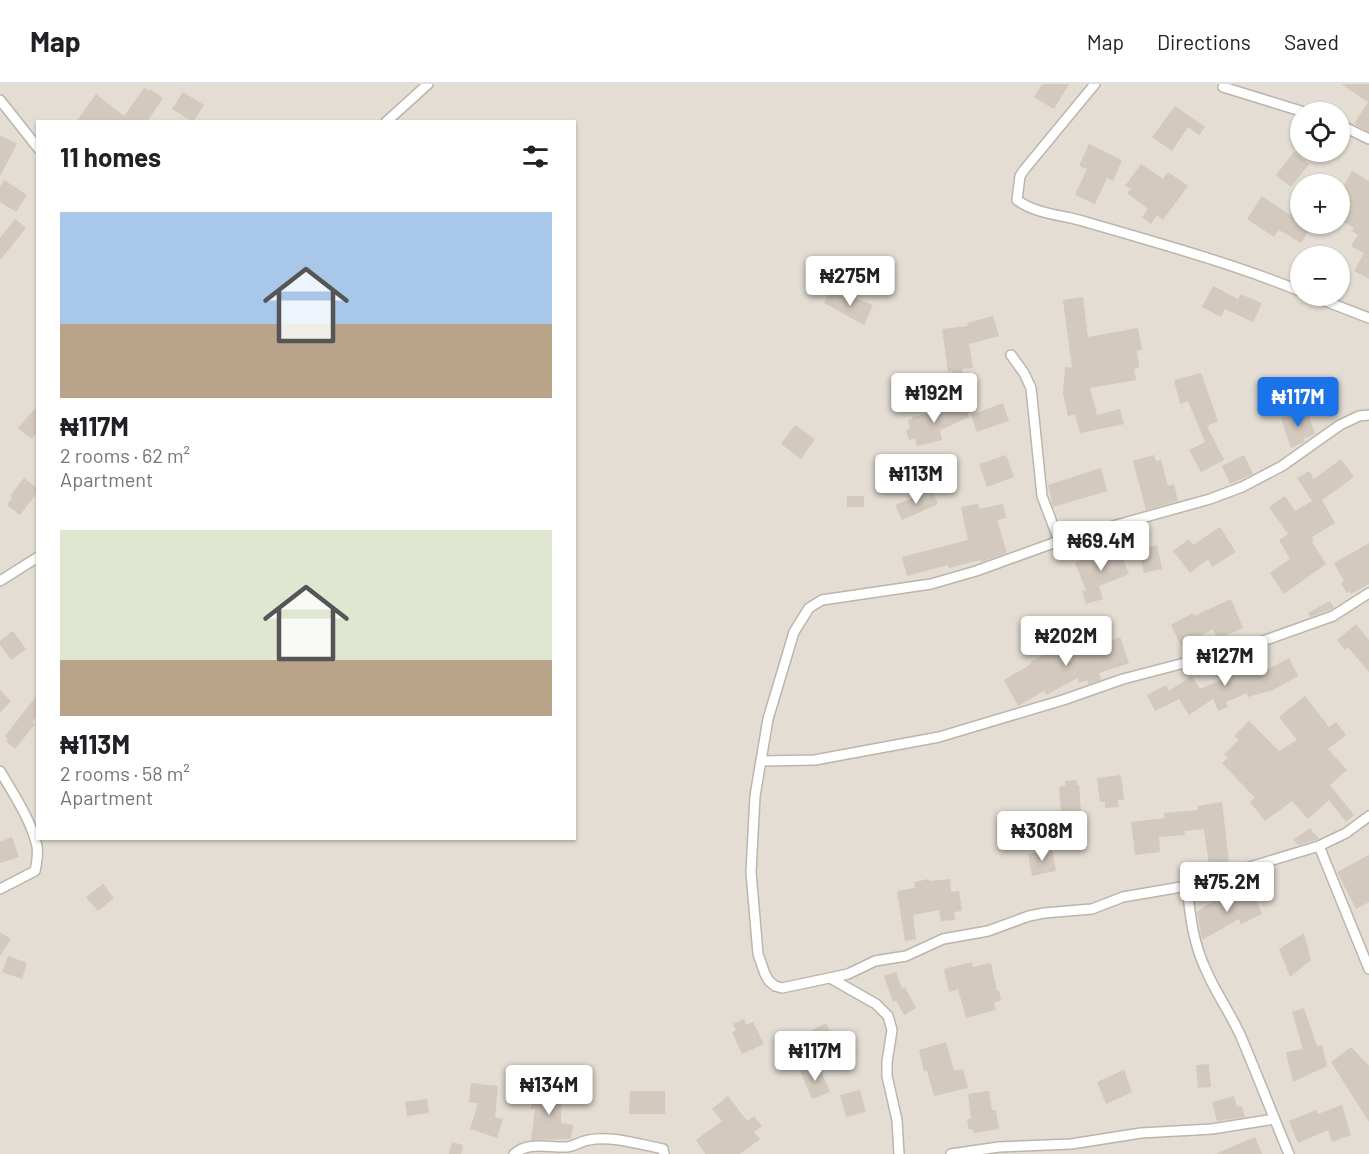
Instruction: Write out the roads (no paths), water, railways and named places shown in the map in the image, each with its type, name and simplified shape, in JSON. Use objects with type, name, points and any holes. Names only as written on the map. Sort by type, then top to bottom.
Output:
[{"type":"street","points":[[388,120],[428,84]]},
{"type":"street","points":[[1095,84],[1020,176],[1017,200],[1025,206],[1173,248],[1290,288]]},
{"type":"street","points":[[1223,87],[1290,108]]},
{"type":"street","points":[[0,100],[36,145]]},
{"type":"street","points":[[1350,130],[1369,139]]},
{"type":"street","points":[[1338,306],[1369,318]]},
{"type":"street","points":[[1011,355],[1031,388],[1042,496],[1059,541]]},
{"type":"street","points":[[1369,415],[1359,416],[1340,425],[1282,466],[1242,488],[1210,499],[1059,541],[930,584],[814,603],[804,614],[794,632],[768,719],[761,761],[753,814],[751,872],[758,954],[765,974],[775,986],[782,987],[832,979],[875,961],[906,956],[944,939],[988,931],[1029,916],[1092,909],[1123,897],[1187,886],[1319,846],[1346,833],[1369,816]]},
{"type":"street","points":[[0,582],[36,558]]},
{"type":"street","points":[[761,761],[815,760],[939,737],[1063,700],[1123,679],[1246,647],[1333,616],[1369,593]]},
{"type":"street","points":[[0,771],[25,816],[37,844],[35,870],[0,889]]},
{"type":"street","points":[[1319,846],[1369,969]]},
{"type":"street","points":[[1187,886],[1192,932],[1206,972],[1242,1038],[1289,1154]]},
{"type":"street","points":[[832,979],[876,1004],[888,1016],[892,1030],[887,1076],[897,1120],[899,1154]]},
{"type":"street","points":[[951,1154],[999,1147],[1071,1144],[1141,1133],[1212,1129],[1274,1119]]},
{"type":"street","points":[[514,1154],[521,1148],[530,1146],[570,1147],[591,1139],[622,1141],[663,1149],[663,1154]]}]
